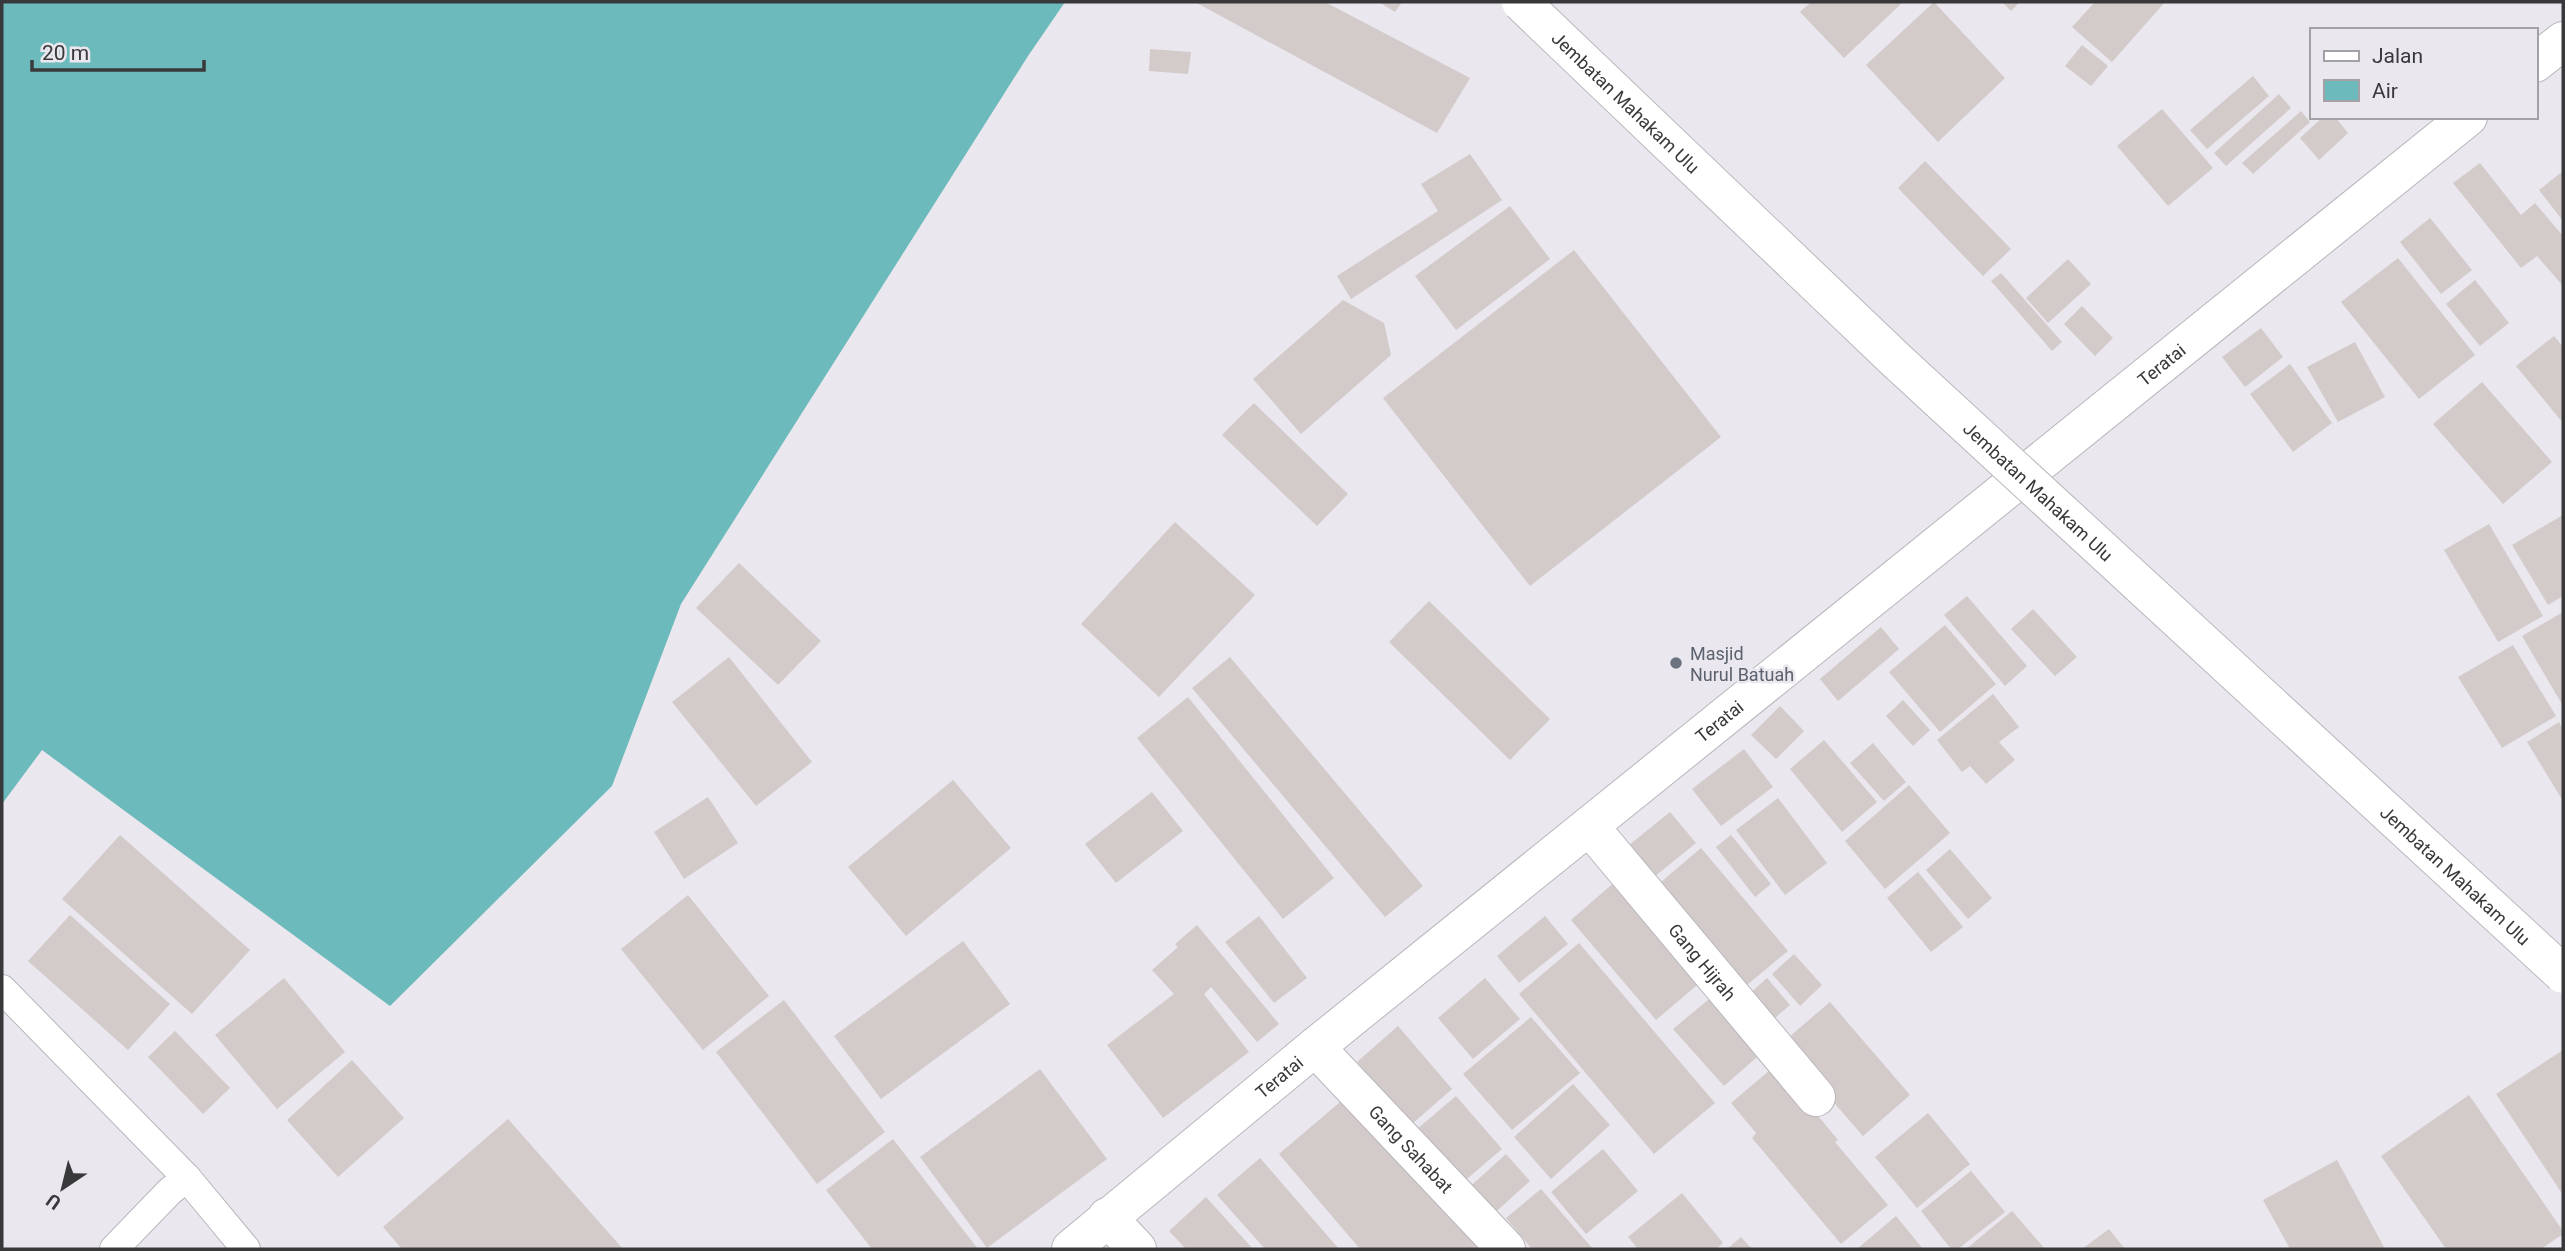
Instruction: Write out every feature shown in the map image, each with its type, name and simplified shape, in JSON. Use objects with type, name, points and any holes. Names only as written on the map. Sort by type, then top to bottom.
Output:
[{"type":"main road","name":"Jembatan Mahakam Ulu","points":[[1521,2],[1916,379],[2563,974]]},
{"type":"main road","points":[[2537,61],[2563,41]]},
{"type":"main road","name":"Teratai","points":[[1071,1249],[1315,1047],[2466,119]]},
{"type":"main road","name":"Gang Hijrah","points":[[1589,826],[1816,1097]]},
{"type":"main road","name":"Gang Sahabat","points":[[1315,1047],[1506,1249]]},
{"type":"main road","points":[[1107,1217],[1137,1249]]},
{"type":"lane","points":[[2,989],[187,1178],[246,1249]]},
{"type":"lane","points":[[114,1249],[170,1191],[187,1178]]},
{"type":"water","points":[[2,2],[1065,2],[1028,56],[681,604],[612,786],[390,1006],[42,750],[2,804]]},
{"type":"building","points":[[1195,2],[1325,2],[1470,78],[1437,133]]},
{"type":"building","points":[[1379,2],[1402,2],[1395,12]]},
{"type":"building","points":[[1811,2],[1903,2],[1844,58],[1800,12]]},
{"type":"building","points":[[1934,2],[2005,78],[1938,142],[1866,65]]},
{"type":"building","points":[[2002,2],[2020,2],[2011,11]]},
{"type":"building","points":[[2095,2],[2165,2],[2112,62],[2072,27]]},
{"type":"building","points":[[2082,45],[2108,66],[2091,86],[2065,66]]},
{"type":"building","points":[[1150,49],[1191,52],[1188,74],[1149,71]]},
{"type":"building","points":[[2253,76],[2269,96],[2207,149],[2190,130]]},
{"type":"building","points":[[2279,94],[2291,108],[2226,166],[2214,153]]},
{"type":"building","points":[[2162,109],[2213,168],[2168,206],[2117,146]]},
{"type":"building","points":[[2301,111],[2310,122],[2253,174],[2242,163]]},
{"type":"building","points":[[2321,119],[2337,119],[2348,133],[2319,160],[2300,138]]},
{"type":"building","points":[[1470,154],[1502,200],[1351,299],[1337,276],[1438,211],[1421,184]]},
{"type":"building","points":[[1925,161],[2011,249],[1983,276],[1898,188]]},
{"type":"building","points":[[2480,163],[2521,215],[2535,203],[2563,236],[2563,286],[2537,256],[2521,268],[2453,183]]},
{"type":"building","points":[[2563,171],[2563,221],[2539,190]]},
{"type":"building","points":[[1510,206],[1550,259],[1456,330],[1415,276]]},
{"type":"building","points":[[2430,218],[2472,270],[2441,294],[2400,242]]},
{"type":"building","points":[[1574,250],[1721,437],[1530,586],[1383,398]]},
{"type":"building","points":[[2398,258],[2475,355],[2419,399],[2341,302]]},
{"type":"building","points":[[2068,259],[2091,284],[2048,323],[2026,298]]},
{"type":"building","points":[[2001,273],[2062,342],[2052,351],[1991,281]]},
{"type":"building","points":[[2475,280],[2509,323],[2480,346],[2446,304]]},
{"type":"building","points":[[1343,300],[1384,323],[1391,355],[1301,434],[1253,379]]},
{"type":"building","points":[[2082,306],[2113,338],[2095,356],[2064,324]]},
{"type":"building","points":[[2261,328],[2283,357],[2245,387],[2222,357]]},
{"type":"building","points":[[2554,336],[2563,347],[2563,423],[2516,366]]},
{"type":"building","points":[[2355,342],[2385,397],[2338,422],[2307,367]]},
{"type":"building","points":[[2290,364],[2332,423],[2293,452],[2250,394]]},
{"type":"building","points":[[2482,382],[2552,462],[2503,504],[2433,424]]},
{"type":"building","points":[[1254,403],[1348,494],[1317,526],[1222,435]]},
{"type":"building","points":[[2563,515],[2563,596],[2548,605],[2512,545]]},
{"type":"building","points":[[1175,522],[1255,595],[1159,697],[1081,624]]},
{"type":"building","points":[[2489,524],[2543,616],[2498,642],[2444,550]]},
{"type":"building","points":[[739,563],[821,641],[778,685],[696,608]]},
{"type":"building","points":[[1967,596],[2027,666],[2005,686],[1944,615]]},
{"type":"building","points":[[1429,601],[1550,719],[1510,760],[1389,642]]},
{"type":"building","points":[[2033,609],[2077,657],[2055,676],[2011,629]]},
{"type":"building","points":[[2563,612],[2563,706],[2522,636]]},
{"type":"building","points":[[1945,625],[1996,684],[1940,732],[1889,672]]},
{"type":"building","points":[[1881,627],[1899,649],[1838,701],[1820,679]]},
{"type":"building","points":[[2513,645],[2556,716],[2502,748],[2458,677]]},
{"type":"building","points":[[729,657],[812,762],[756,806],[672,702]]},
{"type":"building","points":[[1230,657],[1423,886],[1385,917],[1192,688]]},
{"type":"building","points":[[1993,694],[2019,727],[1999,742],[2015,760],[1986,784],[1970,766],[1962,772],[1937,740]]},
{"type":"building","points":[[1188,697],[1334,878],[1283,919],[1137,738]]},
{"type":"building","points":[[1903,700],[1930,730],[1913,746],[1886,716]]},
{"type":"building","points":[[1780,706],[1804,731],[1776,759],[1751,735]]},
{"type":"building","points":[[2559,722],[2563,729],[2563,801],[2527,742]]},
{"type":"building","points":[[1824,740],[1877,802],[1842,832],[1790,769]]},
{"type":"building","points":[[1873,743],[1906,782],[1884,801],[1850,763]]},
{"type":"building","points":[[1744,749],[1773,787],[1721,826],[1692,789]]},
{"type":"building","points":[[953,780],[1011,848],[906,936],[848,867]]},
{"type":"building","points":[[1909,785],[1950,833],[1885,889],[1845,841]]},
{"type":"building","points":[[1152,792],[1183,831],[1116,883],[1085,844]]},
{"type":"building","points":[[708,797],[738,843],[684,879],[654,832]]},
{"type":"building","points":[[1778,798],[1827,863],[1785,895],[1736,830]]},
{"type":"building","points":[[1670,812],[1696,843],[1649,881],[1623,850]]},
{"type":"building","points":[[120,835],[250,950],[192,1014],[62,899]]},
{"type":"building","points":[[1731,835],[1771,884],[1755,897],[1716,847]]},
{"type":"building","points":[[1701,848],[1788,951],[1742,989],[1655,887]]},
{"type":"building","points":[[1950,849],[1992,898],[1968,919],[1926,870]]},
{"type":"building","points":[[1918,872],[1963,927],[1931,952],[1887,898]]},
{"type":"building","points":[[1617,880],[1703,980],[1656,1020],[1571,920]]},
{"type":"building","points":[[688,895],[769,996],[703,1050],[621,949]]},
{"type":"building","points":[[70,915],[170,1004],[128,1050],[28,961]]},
{"type":"building","points":[[1259,916],[1307,978],[1274,1003],[1225,942]]},
{"type":"building","points":[[1545,916],[1568,944],[1519,983],[1497,956]]},
{"type":"building","points":[[1197,925],[1279,1024],[1257,1042],[1211,987],[1204,994],[1249,1052],[1163,1118],[1107,1045],[1174,994],[1152,970],[1178,947],[1175,944]]},
{"type":"building","points":[[963,941],[1010,1004],[881,1099],[834,1036]]},
{"type":"building","points":[[1579,943],[1715,1103],[1654,1154],[1519,994]]},
{"type":"building","points":[[1794,954],[1822,985],[1800,1006],[1772,974]]},
{"type":"building","points":[[284,978],[345,1052],[277,1109],[215,1035]]},
{"type":"building","points":[[1485,978],[1520,1019],[1473,1059],[1438,1018]]},
{"type":"building","points":[[1767,978],[1790,1005],[1769,1023],[1746,997]]},
{"type":"building","points":[[1714,995],[1764,1051],[1724,1086],[1673,1029]]},
{"type":"building","points":[[784,1000],[885,1132],[817,1184],[716,1052]]},
{"type":"building","points":[[1830,1002],[1910,1095],[1863,1136],[1782,1043]]},
{"type":"building","points":[[1531,1017],[1580,1073],[1512,1130],[1463,1074]]},
{"type":"building","points":[[1398,1026],[1452,1089],[1412,1124],[1357,1062]]},
{"type":"building","points":[[175,1031],[230,1088],[203,1114],[148,1057]]},
{"type":"building","points":[[2563,1050],[2563,1195],[2496,1094]]},
{"type":"building","points":[[352,1060],[404,1118],[338,1177],[287,1120]]},
{"type":"building","points":[[1776,1065],[1888,1205],[1841,1244],[1752,1138],[1756,1133],[1731,1103]]},
{"type":"building","points":[[1040,1069],[1107,1159],[987,1248],[920,1157]]},
{"type":"building","points":[[1573,1084],[1610,1125],[1551,1179],[1514,1137]]},
{"type":"building","points":[[1353,1091],[1489,1249],[1360,1249],[1279,1154]]},
{"type":"building","points":[[2469,1095],[2563,1231],[2563,1234],[2541,1249],[2446,1249],[2381,1156]]},
{"type":"building","points":[[1456,1096],[1502,1149],[1461,1184],[1416,1130]]},
{"type":"building","points":[[1928,1113],[1970,1164],[1917,1208],[1875,1157]]},
{"type":"building","points":[[508,1119],[623,1249],[402,1249],[383,1227]]},
{"type":"building","points":[[893,1139],[978,1249],[872,1249],[826,1190]]},
{"type":"building","points":[[1603,1149],[1638,1191],[1586,1234],[1551,1192]]},
{"type":"building","points":[[1506,1154],[1530,1181],[1489,1218],[1465,1191]]},
{"type":"building","points":[[1260,1158],[1339,1249],[1265,1249],[1217,1195]]},
{"type":"building","points":[[2337,1160],[2385,1249],[2290,1249],[2263,1200]]},
{"type":"building","points":[[1971,1171],[2005,1212],[1958,1249],[1951,1249],[1921,1211]]},
{"type":"building","points":[[1541,1189],[1593,1249],[1532,1249],[1506,1218]]},
{"type":"building","points":[[1682,1193],[1723,1243],[1716,1249],[1638,1249],[1628,1237]]},
{"type":"building","points":[[1206,1197],[1253,1249],[1186,1249],[1169,1231]]},
{"type":"building","points":[[2012,1211],[2045,1249],[1966,1249]]},
{"type":"building","points":[[1896,1216],[1923,1249],[1857,1249]]},
{"type":"building","points":[[2109,1229],[2125,1249],[2082,1249]]},
{"type":"building","points":[[1741,1237],[1752,1249],[1727,1249]]},
{"type":"place","name":"Masjid Nurul Batuah","points":[[1676,663]]}]
